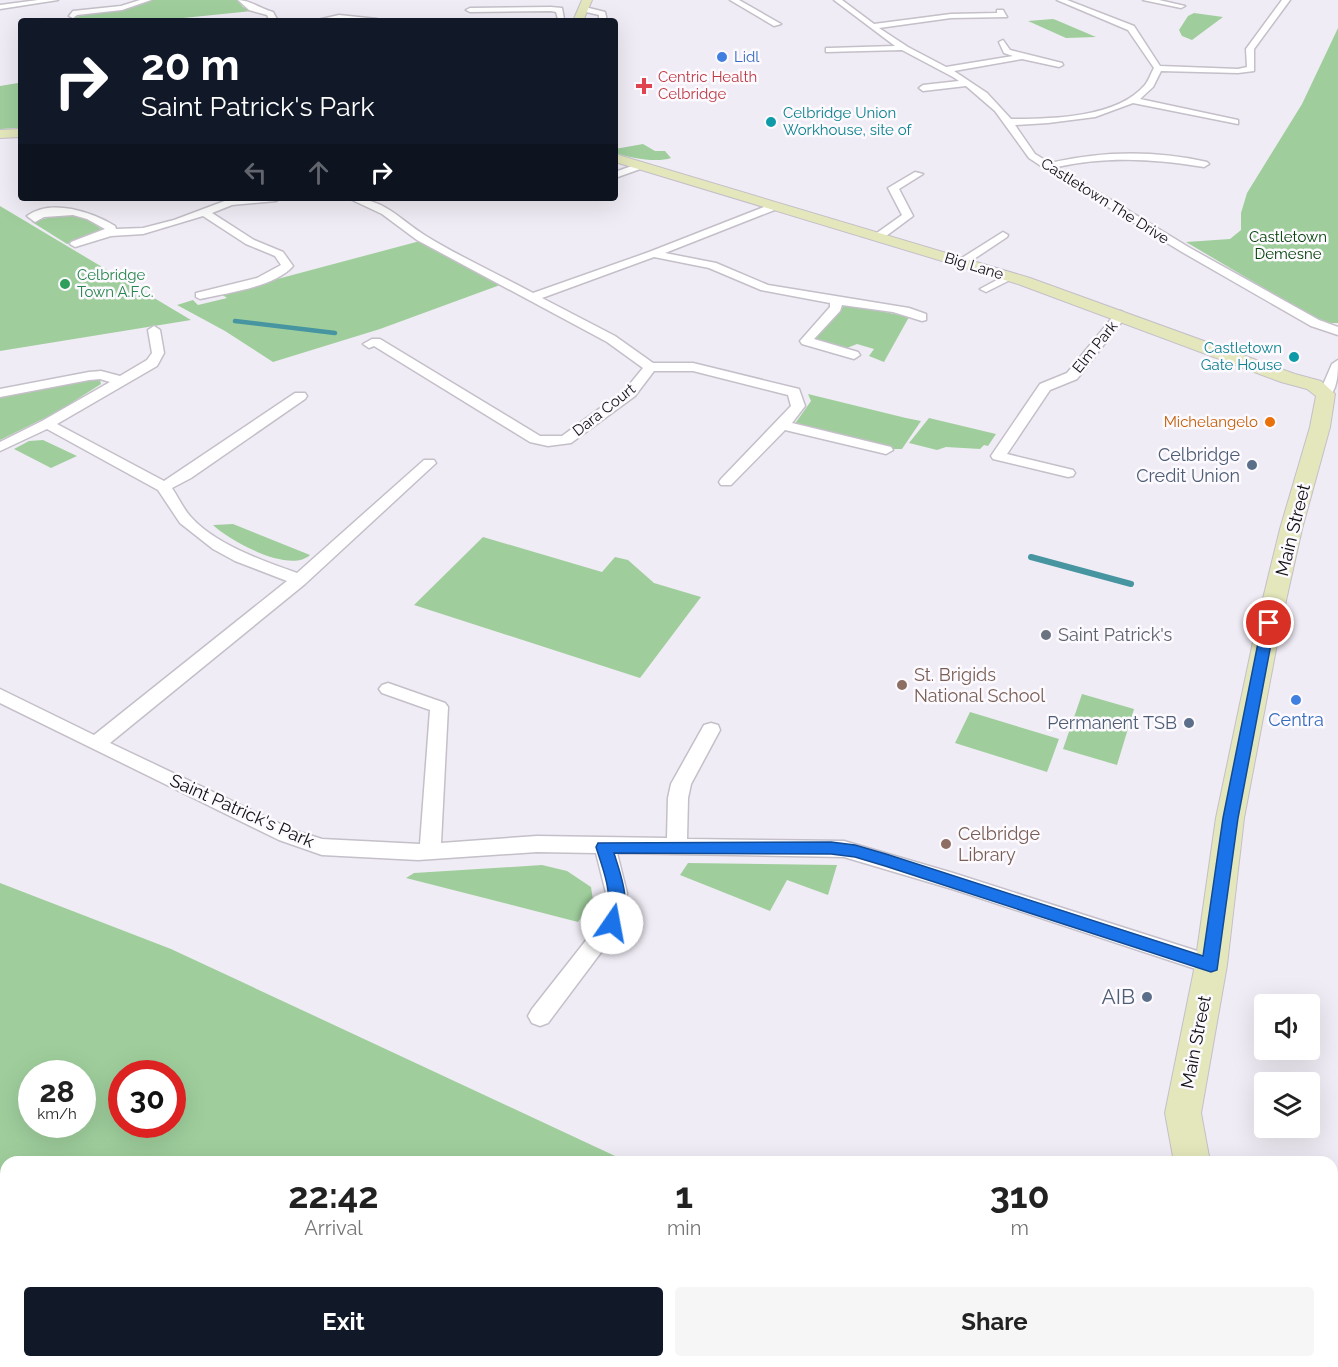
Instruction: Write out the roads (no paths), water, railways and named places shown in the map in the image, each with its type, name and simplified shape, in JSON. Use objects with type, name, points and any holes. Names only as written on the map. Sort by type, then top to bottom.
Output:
[{"type":"main road","points":[[0,134],[18,133]]},
{"type":"main road","name":"Big Lane","points":[[618,159],[1008,277],[1121,315],[1288,378],[1316,380],[1332,378]]},
{"type":"main road","name":"Main Street","points":[[1190,1156],[1183,1113],[1211,965],[1225,852],[1248,718],[1289,538],[1332,378]]},
{"type":"street","points":[[0,7],[54,0]]},
{"type":"street","points":[[73,16],[73,13],[122,8],[147,0]]},
{"type":"street","points":[[242,0],[252,8],[271,15],[272,18]]},
{"type":"street","points":[[464,0],[470,10]]},
{"type":"street","points":[[734,0],[777,24]]},
{"type":"street","name":"Castletown The Drive","points":[[838,0],[903,48],[985,95],[1010,122],[1014,134],[1032,156],[1047,166],[1178,246],[1315,322],[1338,331]]},
{"type":"street","points":[[1061,0],[1131,28],[1158,68]]},
{"type":"street","points":[[1147,0],[1181,6]]},
{"type":"street","points":[[1158,68],[1238,71],[1251,69],[1253,64],[1249,56],[1257,36],[1286,0]]},
{"type":"street","points":[[586,5],[602,14],[603,18]]},
{"type":"street","points":[[470,10],[551,9],[559,10],[561,17]]},
{"type":"street","points":[[464,18],[470,10]]},
{"type":"street","points":[[369,18],[374,11]]},
{"type":"street","points":[[874,26],[951,16],[1004,15],[1000,12]]},
{"type":"street","points":[[334,18],[349,18]]},
{"type":"street","points":[[1003,42],[1007,51],[1022,57],[1059,64]]},
{"type":"street","points":[[829,50],[903,48]]},
{"type":"street","points":[[945,70],[1022,57]]},
{"type":"street","points":[[1010,122],[1070,120],[1103,112],[1132,100],[1151,85],[1158,68]]},
{"type":"street","points":[[923,88],[966,83]]},
{"type":"street","points":[[1132,100],[1234,122]]},
{"type":"street","points":[[1047,166],[1091,157],[1128,156],[1204,164]]},
{"type":"street","points":[[618,175],[640,166]]},
{"type":"street","points":[[878,237],[908,216],[893,188],[918,174]]},
{"type":"street","points":[[75,243],[110,233],[142,231],[177,222],[230,202],[242,201]]},
{"type":"street","name":"Dara Court","points":[[361,201],[382,209],[427,241],[611,339],[650,367],[630,393],[606,413],[566,440],[549,441],[535,439],[376,342],[369,344]]},
{"type":"street","points":[[533,297],[653,254],[773,207]]},
{"type":"street","points":[[35,219],[32,216],[64,210],[80,211],[111,228],[110,233]]},
{"type":"street","points":[[200,295],[270,277],[283,272],[287,266],[279,254],[250,242],[204,212]]},
{"type":"street","points":[[961,262],[1002,235]]},
{"type":"street","points":[[653,254],[712,266],[765,288],[836,301],[850,301],[922,317]]},
{"type":"street","points":[[986,289],[1008,277]]},
{"type":"street","points":[[836,301],[836,308],[806,341],[854,355]]},
{"type":"street","name":"Elm Park","points":[[1068,473],[991,455],[1045,387],[1072,376],[1121,315]]},
{"type":"street","points":[[0,447],[47,424],[157,358],[154,330]]},
{"type":"street","points":[[650,367],[693,367],[794,392],[798,406],[726,482]]},
{"type":"street","points":[[0,393],[88,376],[101,375],[121,381]]},
{"type":"street","points":[[164,487],[186,475],[300,396]]},
{"type":"street","points":[[47,424],[164,487],[185,520],[200,533],[241,558],[299,580]]},
{"type":"street","points":[[781,425],[886,450]]},
{"type":"street","points":[[96,744],[299,580],[429,463]]},
{"type":"street","points":[[388,688],[439,707],[430,852]]},
{"type":"street","name":"Saint Patrick's Park","points":[[0,695],[96,744],[294,838],[322,847],[430,852],[537,844],[604,847],[831,848],[855,851],[1211,965]]},
{"type":"street","points":[[677,846],[678,798],[681,784],[711,730]]},
{"type":"street","points":[[540,1016],[612,923],[618,906],[618,893],[604,847]]},
{"type":"waterway","points":[[235,321],[335,333]]},
{"type":"waterway","points":[[1031,557],[1131,584]]},
{"type":"place","name":"Lidl","points":[[722,57]]},
{"type":"place","name":"Centric Health Celbridge","points":[[644,86]]},
{"type":"place","name":"Celbridge Union Workhouse, site of","points":[[771,122]]},
{"type":"place","name":"Celbridge Town A.F.C.","points":[[65,284]]},
{"type":"place","name":"Castletown Gate House","points":[[1294,357]]},
{"type":"place","name":"Michelangelo","points":[[1270,422]]},
{"type":"place","name":"Celbridge Credit Union","points":[[1252,465]]},
{"type":"place","name":"Saint Patrick's","points":[[1046,635]]},
{"type":"place","name":"St. Brigids National School","points":[[902,685]]},
{"type":"place","name":"Centra","points":[[1296,700]]},
{"type":"place","name":"Permanent TSB","points":[[1189,723]]},
{"type":"place","name":"Celbridge Library","points":[[946,844]]},
{"type":"place","name":"AIB","points":[[1147,997]]},
{"type":"park label","name":"Castletown Demesne","points":[[1288,246]]}]
